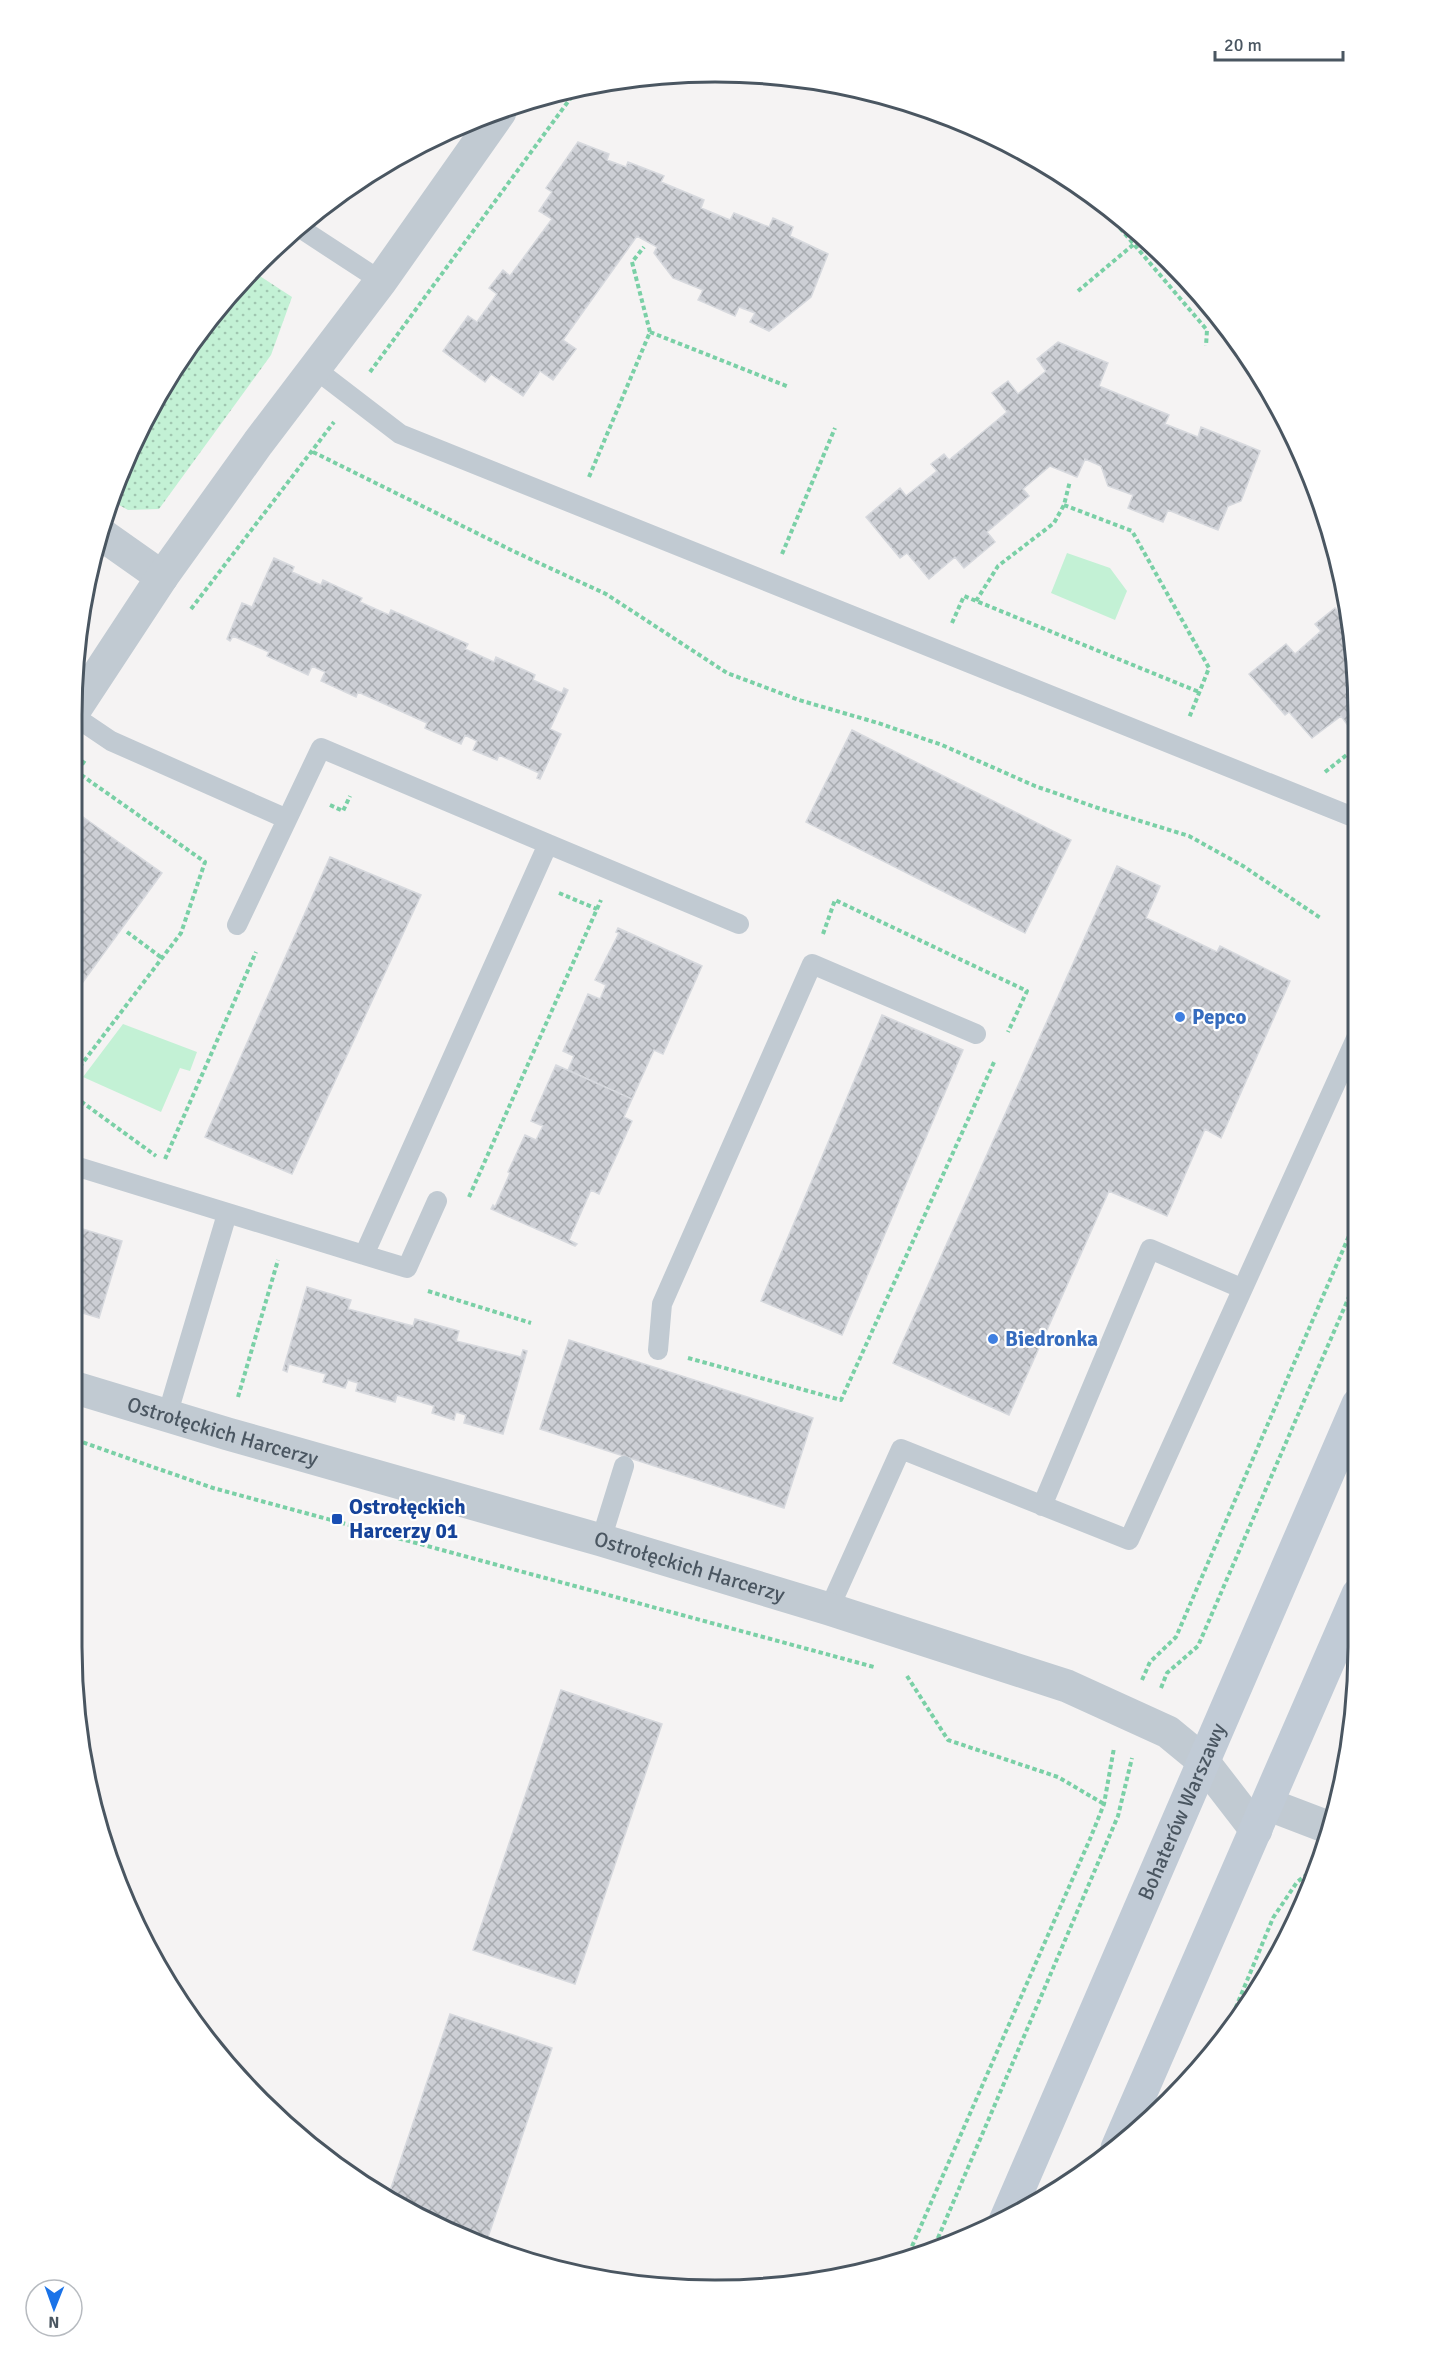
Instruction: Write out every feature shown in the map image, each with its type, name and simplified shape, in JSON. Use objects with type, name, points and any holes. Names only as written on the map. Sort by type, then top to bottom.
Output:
[{"type":"main road","name":"Bohaterów Warszawy","points":[[1012,2205],[1202,1760],[1348,1427]]},
{"type":"main road","points":[[1127,2127],[1348,1617]]},
{"type":"street","points":[[83,697],[162,577],[314,368],[381,281],[492,124]]},
{"type":"street","points":[[108,539],[162,577]]},
{"type":"street","name":"Ostrołęckich Harcerzy","points":[[82,1390],[601,1540],[829,1609],[1066,1686],[1168,1732],[1202,1760],[1262,1817]]},
{"type":"street","points":[[1262,1817],[1322,1827]]},
{"type":"lane","points":[[307,233],[381,281]]},
{"type":"lane","points":[[314,368],[400,434],[1348,815]]},
{"type":"lane","points":[[82,721],[102,735],[287,819]]},
{"type":"lane","points":[[237,925],[321,748],[740,924]]},
{"type":"lane","points":[[364,1255],[548,844]]},
{"type":"lane","points":[[658,1350],[662,1304],[812,964],[976,1034]]},
{"type":"lane","points":[[829,1609],[901,1449],[1129,1540],[1348,1056]]},
{"type":"lane","points":[[82,1168],[407,1268],[437,1201]]},
{"type":"lane","points":[[167,1416],[227,1214]]},
{"type":"lane","points":[[1042,1506],[1150,1249],[1241,1288]]},
{"type":"lane","points":[[601,1540],[624,1466]]},
{"type":"path","points":[[190,610],[313,452],[569,100]]},
{"type":"path","points":[[1123,232],[1207,330],[1206,346]]},
{"type":"path","points":[[1078,291],[1134,244]]},
{"type":"path","points":[[589,478],[650,332],[632,262],[644,247]]},
{"type":"path","points":[[650,332],[789,387]]},
{"type":"path","points":[[792,560],[781,556],[836,428]]},
{"type":"path","points":[[313,452],[513,551],[606,594],[727,674],[799,700],[942,745],[1035,786],[1189,836],[1243,866],[1322,919]]},
{"type":"path","points":[[579,474],[599,482]]},
{"type":"path","points":[[976,601],[998,566],[1054,523],[1064,505],[1070,482]]},
{"type":"path","points":[[1064,505],[1132,531],[1209,668],[1187,721]]},
{"type":"path","points":[[941,621],[951,625],[964,596],[1199,692]]},
{"type":"path","points":[[82,765],[102,735]]},
{"type":"path","points":[[1331,779],[1322,775],[1348,754]]},
{"type":"path","points":[[82,780],[205,862],[180,933],[82,1064]]},
{"type":"path","points":[[466,1203],[614,872]]},
{"type":"path","points":[[531,882],[597,909]]},
{"type":"path","points":[[812,964],[835,900],[1027,991],[1007,1034]]},
{"type":"path","points":[[127,932],[162,958]]},
{"type":"path","points":[[82,1102],[164,1161],[260,943]]},
{"type":"path","points":[[658,1350],[841,1400],[997,1055]]},
{"type":"path","points":[[238,1398],[281,1249]]},
{"type":"path","points":[[427,1291],[432,1280]]},
{"type":"path","points":[[82,1442],[213,1488],[885,1670]]},
{"type":"path","points":[[897,1674],[909,1677],[948,1740],[1058,1777],[1104,1804]]},
{"type":"path","points":[[1237,2006],[1273,1918],[1297,1882],[1305,1876]]},
{"type":"green space","points":[[260,276],[292,297],[271,355],[159,509],[128,510],[119,505],[148,436],[167,399],[213,330]]},
{"type":"green space","points":[[1067,553],[1110,568],[1127,591],[1115,620],[1051,593]]},
{"type":"green space","points":[[123,1024],[197,1052],[190,1071],[180,1068],[161,1112],[83,1077]]},
{"type":"building","points":[[578,142],[609,154],[607,160],[626,167],[628,162],[664,176],[661,182],[704,200],[701,208],[730,220],[734,213],[769,227],[773,218],[793,227],[790,236],[828,254],[811,297],[769,331],[750,322],[755,313],[739,307],[735,316],[698,300],[703,290],[673,278],[654,253],[657,247],[637,236],[563,340],[576,349],[553,380],[540,371],[523,396],[491,374],[485,382],[443,351],[468,316],[477,322],[497,294],[489,288],[503,270],[510,276],[552,219],[539,211],[552,192],[546,188]]},
{"type":"building","points":[[1058,342],[1108,363],[1099,386],[1169,415],[1165,424],[1198,437],[1201,427],[1260,451],[1241,501],[1228,506],[1218,530],[1168,510],[1163,522],[1128,508],[1133,495],[1108,486],[1101,466],[1085,459],[1077,477],[1050,466],[1023,489],[1029,496],[987,532],[995,542],[964,568],[955,557],[929,579],[907,553],[900,558],[866,517],[900,488],[906,496],[937,471],[931,464],[944,454],[949,460],[1007,412],[992,393],[1008,381],[1018,394],[1046,371],[1037,359]]},
{"type":"building","points":[[274,558],[294,567],[292,572],[321,585],[323,580],[362,598],[360,602],[389,615],[391,610],[468,644],[465,649],[494,662],[496,657],[535,675],[533,680],[562,693],[564,688],[568,690],[550,729],[561,734],[540,779],[537,778],[539,773],[499,755],[497,760],[473,750],[477,741],[465,735],[461,744],[425,728],[427,723],[358,692],[356,697],[321,681],[325,672],[312,666],[308,675],[267,656],[269,652],[233,636],[230,641],[227,639],[242,603],[252,607]]},
{"type":"building","points":[[1335,608],[1340,613],[1347,674],[1348,726],[1341,716],[1312,738],[1289,712],[1285,715],[1249,674],[1286,644],[1295,654],[1321,631],[1315,624]]},
{"type":"building","points":[[852,730],[1071,840],[1025,933],[806,822]]},
{"type":"building","points":[[82,818],[162,873],[82,983]]},
{"type":"building","points":[[330,857],[421,895],[292,1174],[205,1137]]},
{"type":"building","points":[[1117,866],[1160,886],[1146,918],[1217,952],[1220,946],[1290,981],[1221,1138],[1205,1129],[1167,1216],[1109,1191],[1009,1415],[893,1363]]},
{"type":"building","points":[[618,928],[702,966],[663,1054],[654,1050],[632,1099],[568,1070],[574,1056],[563,1051],[588,994],[600,999],[606,985],[595,980],[619,933],[616,932]]},
{"type":"building","points":[[882,1015],[963,1050],[842,1335],[761,1301]]},
{"type":"building","points":[[556,1065],[632,1099],[624,1117],[632,1121],[599,1194],[591,1190],[569,1240],[577,1244],[575,1246],[491,1209],[493,1205],[495,1207],[525,1135],[536,1140],[543,1126],[531,1121]]},
{"type":"building","points":[[82,1229],[122,1241],[99,1318],[82,1313]]},
{"type":"building","points":[[307,1287],[351,1300],[348,1309],[413,1326],[415,1319],[459,1331],[456,1341],[521,1357],[523,1350],[527,1351],[503,1434],[464,1423],[466,1415],[456,1412],[454,1420],[432,1413],[434,1406],[397,1395],[395,1402],[356,1391],[358,1383],[348,1380],[345,1388],[323,1382],[326,1374],[289,1364],[287,1372],[283,1370]]},
{"type":"building","points":[[569,1340],[813,1418],[784,1508],[540,1429]]},
{"type":"building","points":[[561,1690],[662,1724],[575,1984],[473,1950]]},
{"type":"building","points":[[450,2014],[552,2048],[488,2237],[436,2214],[390,2190]]},
{"type":"place","name":"Pepco","points":[[1180,1017]]},
{"type":"place","name":"Biedronka","points":[[993,1339]]},
{"type":"place","name":"Ostrołęckich Harcerzy 01","points":[[337,1519]]}]
